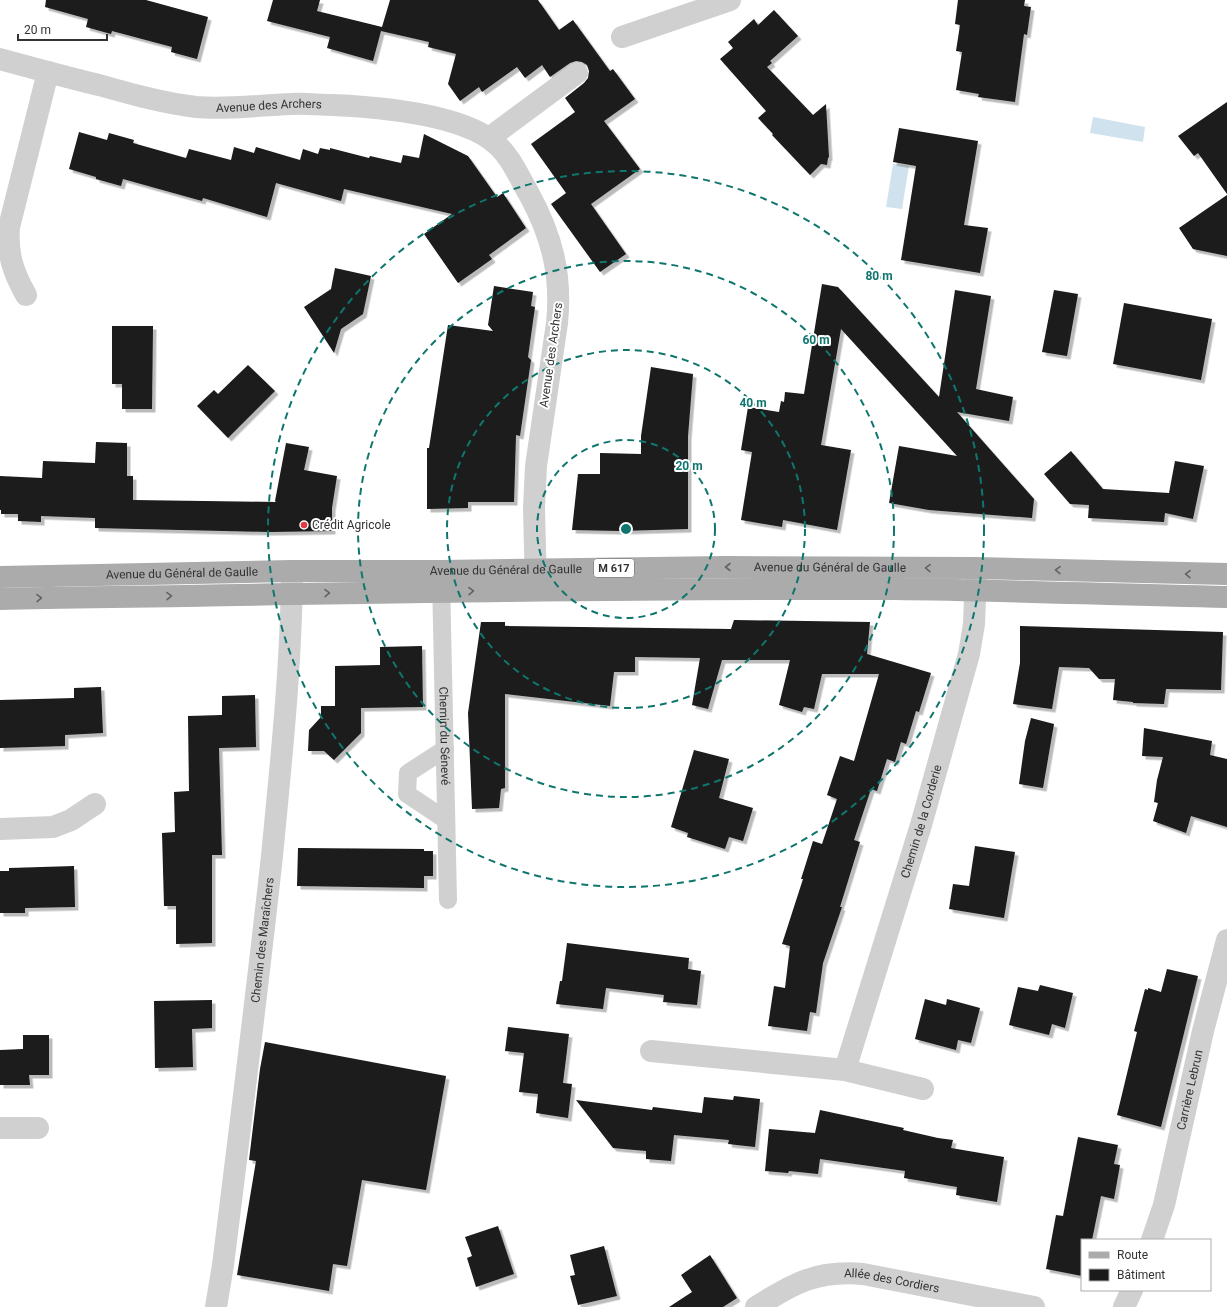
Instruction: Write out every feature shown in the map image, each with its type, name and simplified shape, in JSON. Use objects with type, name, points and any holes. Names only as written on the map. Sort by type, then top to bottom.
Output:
[{"type":"main road","name":"Avenue du Général de Gaulle","points":[[536,580],[726,566],[976,568],[1227,574]]},
{"type":"main road","name":"Avenue du Général de Gaulle","points":[[0,577],[292,572],[441,581],[536,580],[1227,597]]},
{"type":"main road","name":"Avenue du Général de Gaulle","points":[[0,599],[292,594],[441,581]]},
{"type":"street","points":[[622,37],[730,0]]},
{"type":"street","name":"Avenue des Archers","points":[[0,59],[152,100],[195,107],[210,108],[313,104],[350,105],[399,111],[454,122],[489,138],[497,144],[510,160],[543,221],[554,254],[558,281],[559,304],[557,323],[536,466],[534,508],[536,580]]},
{"type":"street","points":[[26,296],[18,281],[11,262],[8,239],[9,227],[48,72]]},
{"type":"street","points":[[489,138],[577,73]]},
{"type":"street","name":"Chemin de la Corderie","points":[[845,1070],[920,825],[969,654],[974,624],[976,568]]},
{"type":"street","name":"Chemin des Maraîchers","points":[[216,1307],[224,1257],[282,758],[290,662],[292,572]]},
{"type":"street","points":[[0,829],[53,827],[71,820],[95,804]]},
{"type":"street","name":"Carrière Lebrun","points":[[1152,1239],[1164,1205],[1203,1031],[1227,940]]},
{"type":"street","points":[[651,1051],[845,1070],[923,1089]]},
{"type":"street","points":[[0,1128],[38,1128]]},
{"type":"street","name":"Allée des Cordiers","points":[[756,1307],[802,1281],[827,1274],[843,1272],[863,1274],[1034,1307]]},
{"type":"street","points":[[1124,1307],[1132,1291]]},
{"type":"lane","name":"Chemin du Sénevé","points":[[441,581],[448,900]]},
{"type":"lane","points":[[445,749],[408,773],[407,794],[446,820]]},
{"type":"water","points":[[1093,117],[1145,127],[1143,142],[1090,133]]},
{"type":"water","points":[[893,164],[909,166],[902,209],[886,207]]},
{"type":"building","points":[[46,0],[146,0],[208,17],[197,59],[171,52],[172,47],[112,31],[111,34],[86,27],[88,19],[45,7]]},
{"type":"building","points":[[273,0],[320,0],[317,11],[382,27],[390,0],[538,0],[559,30],[573,20],[610,71],[613,69],[635,99],[604,121],[640,169],[591,204],[626,254],[600,272],[551,204],[566,193],[531,144],[575,112],[565,98],[588,78],[589,71],[587,65],[576,61],[570,63],[550,77],[542,65],[525,78],[517,67],[482,92],[479,87],[460,101],[448,84],[456,54],[428,47],[429,42],[381,31],[373,61],[327,48],[330,37],[267,21]]},
{"type":"building","points":[[958,0],[1025,0],[1024,6],[1031,7],[1027,35],[1024,34],[1015,102],[978,97],[979,94],[956,90],[962,52],[956,51],[960,25],[955,24]]},
{"type":"building","points":[[774,10],[798,36],[770,61],[772,63],[767,67],[813,115],[826,104],[829,157],[827,165],[821,164],[810,175],[758,118],[766,111],[720,59],[733,48],[728,42],[754,19],[758,25]]},
{"type":"building","points":[[1227,102],[1227,194],[1198,153],[1194,156],[1178,136]]},
{"type":"building","points":[[899,128],[978,141],[964,225],[988,228],[980,273],[901,260],[916,166],[893,162]]},
{"type":"building","points":[[79,132],[107,140],[109,133],[134,140],[133,143],[186,158],[189,149],[231,160],[234,147],[254,153],[256,147],[300,160],[303,149],[318,154],[320,148],[330,150],[330,148],[369,158],[370,156],[401,163],[403,155],[419,158],[424,134],[468,156],[497,197],[503,193],[526,228],[489,255],[492,259],[458,283],[424,234],[452,214],[344,189],[341,201],[276,183],[267,217],[203,198],[202,201],[123,179],[121,186],[69,169]]},
{"type":"building","points":[[1227,195],[1227,256],[1193,249],[1179,228]]},
{"type":"building","points":[[335,268],[371,276],[363,314],[341,329],[334,353],[304,307],[331,289]]},
{"type":"building","points":[[822,284],[838,287],[939,397],[955,290],[991,296],[976,389],[1013,397],[1009,421],[957,412],[1034,499],[1032,518],[929,510],[889,503],[899,446],[957,456],[841,329],[821,445],[851,450],[837,530],[783,520],[782,527],[741,520],[752,452],[741,450],[748,407],[779,412],[781,401],[784,402],[785,392],[804,394]]},
{"type":"building","points":[[494,286],[533,292],[531,306],[535,307],[528,357],[531,360],[520,436],[516,435],[514,502],[468,502],[468,508],[427,509],[427,448],[429,448],[448,325],[493,331],[488,325]]},
{"type":"building","points":[[1054,290],[1078,294],[1067,356],[1042,352]]},
{"type":"building","points":[[1124,303],[1212,319],[1201,380],[1113,364]]},
{"type":"building","points":[[112,326],[153,326],[152,409],[122,409],[122,384],[112,384]]},
{"type":"building","points":[[248,365],[275,391],[228,438],[197,406],[214,390],[218,394]]},
{"type":"building","points":[[651,367],[693,374],[688,436],[688,529],[620,531],[572,530],[578,474],[600,474],[600,453],[641,454],[641,436]]},
{"type":"building","points":[[96,442],[127,443],[127,476],[133,476],[133,500],[276,502],[286,443],[309,447],[304,470],[337,476],[332,508],[332,531],[270,532],[95,528],[95,518],[41,516],[41,522],[18,521],[18,514],[1,514],[0,476],[42,478],[43,461],[95,463]]},
{"type":"building","points":[[1071,451],[1103,489],[1169,493],[1175,461],[1204,466],[1193,519],[1165,513],[1164,522],[1088,518],[1089,505],[1070,504],[1044,474]]},
{"type":"building","points":[[734,620],[870,622],[867,654],[931,673],[919,712],[916,711],[906,744],[901,742],[895,762],[887,759],[877,791],[871,789],[854,840],[860,842],[840,907],[842,907],[823,963],[816,1013],[810,1012],[807,1031],[768,1026],[774,986],[785,988],[790,946],[782,944],[803,879],[801,879],[813,841],[822,844],[837,799],[827,795],[840,756],[854,761],[879,674],[822,674],[814,709],[804,707],[802,712],[779,705],[790,660],[722,660],[708,709],[692,705],[700,658],[635,657],[635,672],[614,672],[610,706],[505,694],[505,788],[501,789],[499,808],[472,809],[468,713],[481,622],[505,622],[505,626],[731,629]]},
{"type":"building","points":[[1020,626],[1223,632],[1221,690],[1166,689],[1164,704],[1133,703],[1113,700],[1115,679],[1099,679],[1089,668],[1059,667],[1052,709],[1013,704],[1020,663]]},
{"type":"building","points":[[422,646],[423,707],[361,708],[361,733],[334,760],[324,751],[308,751],[309,730],[321,717],[321,706],[335,706],[335,666],[380,665],[380,647]]},
{"type":"building","points":[[101,687],[103,733],[65,735],[65,746],[0,748],[0,700],[74,698],[74,688]]},
{"type":"building","points":[[255,695],[256,747],[219,748],[222,855],[212,855],[212,943],[176,944],[176,906],[164,906],[162,833],[175,832],[174,792],[189,791],[188,716],[222,715],[222,696]]},
{"type":"building","points":[[1031,718],[1054,724],[1043,788],[1019,784],[1025,741]]},
{"type":"building","points":[[1144,728],[1212,741],[1210,755],[1227,759],[1227,827],[1191,816],[1186,833],[1153,821],[1158,803],[1154,802],[1157,780],[1163,757],[1142,756]]},
{"type":"building","points":[[694,750],[729,759],[719,798],[753,808],[743,841],[729,837],[725,849],[687,837],[688,833],[671,827]]},
{"type":"building","points":[[975,846],[1015,852],[1004,918],[949,909],[953,884],[969,886]]},
{"type":"building","points":[[298,848],[424,849],[424,851],[433,851],[433,876],[424,876],[424,888],[297,886]]},
{"type":"building","points":[[74,866],[75,907],[25,908],[25,913],[0,913],[0,871],[9,871],[9,868]]},
{"type":"building","points":[[567,943],[689,958],[688,969],[701,971],[697,1005],[663,1002],[664,995],[606,988],[603,1009],[556,1004],[560,981],[562,981]]},
{"type":"building","points":[[1167,969],[1198,976],[1161,1127],[1117,1115],[1137,1032],[1134,1031],[1145,989],[1148,990],[1148,988],[1161,992]]},
{"type":"building","points":[[1040,985],[1073,993],[1065,1028],[1052,1024],[1049,1035],[1009,1025],[1018,987],[1038,991]]},
{"type":"building","points":[[925,999],[946,1005],[947,999],[980,1008],[971,1043],[958,1040],[956,1050],[915,1039]]},
{"type":"building","points":[[212,1000],[212,1028],[192,1029],[193,1067],[155,1068],[154,1001]]},
{"type":"building","points":[[508,1027],[569,1034],[563,1083],[572,1084],[568,1118],[536,1113],[538,1094],[519,1092],[524,1053],[505,1051]]},
{"type":"building","points":[[23,1035],[49,1035],[49,1075],[29,1075],[30,1085],[0,1085],[0,1050],[23,1049]]},
{"type":"building","points":[[265,1042],[446,1076],[426,1190],[362,1180],[347,1266],[333,1264],[329,1291],[237,1275],[256,1161],[249,1160],[260,1069]]},
{"type":"building","points":[[734,1096],[760,1099],[755,1147],[728,1144],[729,1140],[674,1135],[671,1161],[646,1159],[646,1151],[613,1148],[576,1100],[652,1110],[653,1107],[702,1113],[704,1097],[733,1100]]},
{"type":"building","points":[[820,1110],[904,1128],[903,1130],[938,1138],[953,1140],[951,1148],[1004,1157],[997,1202],[956,1195],[957,1187],[904,1178],[905,1171],[820,1159],[818,1174],[789,1171],[788,1173],[765,1171],[769,1129],[815,1133]]},
{"type":"building","points":[[1078,1137],[1118,1145],[1114,1164],[1120,1165],[1114,1199],[1101,1196],[1092,1239],[1081,1239],[1081,1276],[1046,1269],[1056,1215],[1063,1216]]},
{"type":"building","points":[[498,1226],[514,1274],[476,1287],[467,1258],[472,1256],[465,1237]]},
{"type":"building","points":[[604,1246],[617,1296],[578,1305],[570,1276],[575,1275],[570,1255]]},
{"type":"building","points":[[710,1255],[737,1298],[723,1307],[669,1307],[692,1292],[681,1275]]},
{"type":"place","name":"Crédit Agricole","points":[[304,525]]}]
